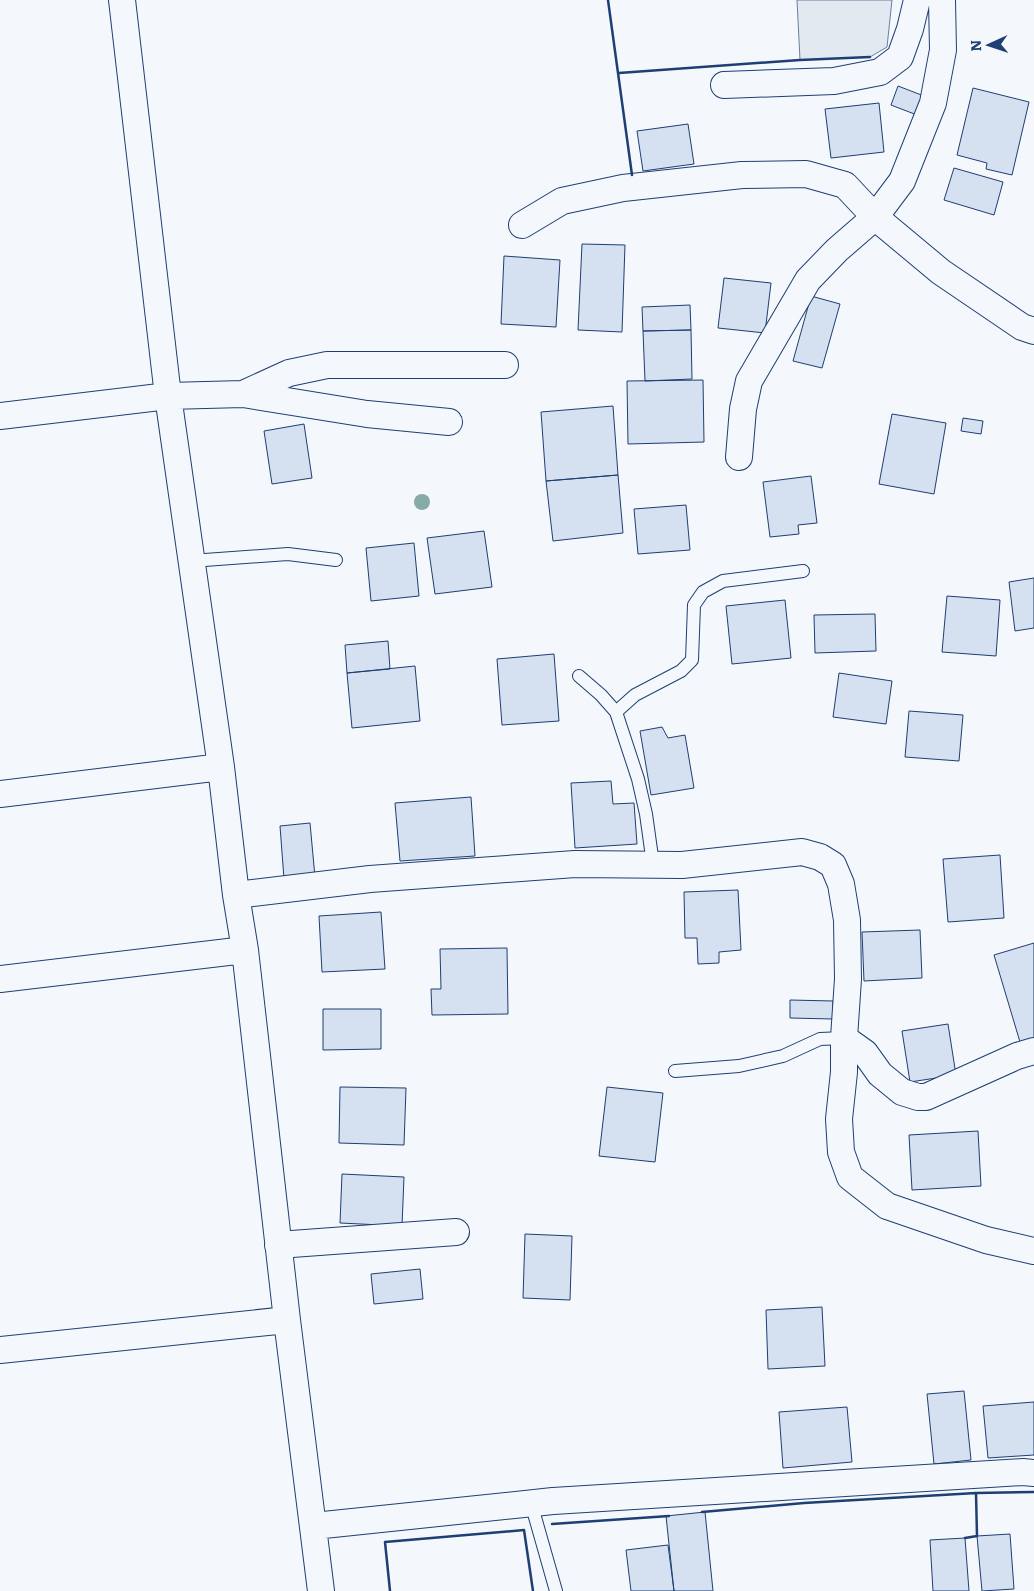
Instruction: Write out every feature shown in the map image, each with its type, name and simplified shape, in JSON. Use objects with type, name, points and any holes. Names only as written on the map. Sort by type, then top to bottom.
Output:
[{"type":"street","points":[[122,0],[168,396],[245,950],[278,1246],[321,1591]]},
{"type":"street","points":[[724,85],[834,81],[880,72],[900,57],[910,29],[917,0]]},
{"type":"street","points":[[739,456],[743,409],[750,381],[808,280],[837,250],[875,217],[902,181],[933,103],[943,50],[942,0]]},
{"type":"street","points":[[522,225],[562,201],[623,188],[742,174],[806,174],[845,185],[875,217],[941,272],[1022,327],[1034,330]]},
{"type":"street","points":[[243,394],[289,373],[328,365],[505,365]]},
{"type":"street","points":[[0,416],[168,396],[243,394],[367,414],[449,422]]},
{"type":"street","points":[[0,794],[221,767]]},
{"type":"street","points":[[236,895],[370,879],[479,870],[575,864],[682,865],[802,852],[820,857],[833,865],[841,884],[846,920],[848,979],[844,1072],[839,1119],[841,1152],[850,1177],[887,1206],[986,1240],[1034,1251]]},
{"type":"street","points":[[0,979],[245,950]]},
{"type":"street","points":[[844,1038],[866,1052],[880,1074],[902,1092],[918,1097],[926,1097],[1017,1056],[1034,1051]]},
{"type":"street","points":[[278,1246],[456,1232]]},
{"type":"street","points":[[0,1350],[287,1320]]},
{"type":"street","points":[[314,1526],[532,1503],[817,1484],[1023,1472],[1034,1473]]},
{"type":"lane","points":[[191,561],[288,554],[336,560]]},
{"type":"lane","points":[[616,712],[635,695],[682,671],[692,660],[694,605],[703,592],[723,581],[803,571]]},
{"type":"lane","points":[[579,676],[601,695],[616,712],[638,779],[646,814],[653,864]]},
{"type":"lane","points":[[675,1071],[740,1066],[783,1056],[820,1039],[844,1038]]},
{"type":"lane","points":[[532,1503],[556,1591]]},
{"type":"shaded area","points":[[797,0],[892,0],[887,47],[870,57],[800,60]]},
{"type":"building","points":[[898,86],[924,96],[917,115],[891,105]]},
{"type":"building","points":[[973,88],[1029,102],[1012,175],[986,169],[987,163],[957,155]]},
{"type":"building","points":[[879,103],[884,152],[831,158],[825,109]]},
{"type":"building","points":[[688,124],[694,164],[643,171],[637,131]]},
{"type":"building","points":[[954,168],[1003,182],[994,215],[944,200]]},
{"type":"building","points":[[582,244],[625,245],[622,332],[578,330]]},
{"type":"building","points":[[504,256],[560,260],[556,327],[501,324]]},
{"type":"building","points":[[724,278],[771,283],[765,333],[718,328]]},
{"type":"building","points":[[811,296],[840,304],[822,368],[793,361]]},
{"type":"building","points":[[690,305],[691,330],[643,331],[642,307]]},
{"type":"building","points":[[691,330],[692,379],[645,381],[643,331]]},
{"type":"building","points":[[703,380],[704,442],[628,444],[627,381]]},
{"type":"building","points":[[613,406],[618,475],[546,481],[541,412]]},
{"type":"building","points":[[892,414],[946,423],[934,494],[879,484]]},
{"type":"building","points":[[963,418],[983,421],[981,434],[961,431]]},
{"type":"building","points":[[304,424],[312,478],[272,484],[264,431]]},
{"type":"building","points":[[618,475],[623,533],[553,541],[546,481]]},
{"type":"building","points":[[811,476],[817,523],[798,525],[799,534],[770,537],[763,482]]},
{"type":"building","points":[[686,505],[690,550],[638,554],[634,509]]},
{"type":"building","points":[[484,531],[492,587],[435,594],[427,538]]},
{"type":"building","points":[[414,543],[419,596],[371,601],[366,548]]},
{"type":"building","points":[[1034,578],[1034,628],[1015,631],[1009,582]]},
{"type":"building","points":[[947,596],[1000,600],[996,656],[942,652]]},
{"type":"building","points":[[785,600],[791,658],[732,664],[726,606]]},
{"type":"building","points":[[875,614],[876,651],[815,653],[814,615]]},
{"type":"building","points":[[388,641],[390,669],[347,673],[345,645]]},
{"type":"building","points":[[554,654],[559,721],[502,725],[497,659]]},
{"type":"building","points":[[415,666],[420,721],[352,728],[347,673]]},
{"type":"building","points":[[839,673],[892,681],[886,724],[833,717]]},
{"type":"building","points":[[909,711],[963,715],[959,761],[905,757]]},
{"type":"building","points":[[662,727],[668,738],[685,735],[694,788],[651,795],[640,731]]},
{"type":"building","points":[[611,781],[613,804],[634,803],[637,844],[575,848],[571,783]]},
{"type":"building","points":[[471,797],[475,856],[400,861],[395,803]]},
{"type":"building","points":[[310,823],[315,877],[284,879],[280,826]]},
{"type":"building","points":[[1000,855],[1004,918],[948,922],[943,859]]},
{"type":"building","points":[[738,890],[741,950],[719,952],[719,963],[698,964],[697,938],[685,938],[684,892]]},
{"type":"building","points":[[381,912],[385,969],[322,972],[319,916]]},
{"type":"building","points":[[920,930],[922,978],[864,981],[862,932]]},
{"type":"building","points":[[1034,943],[1034,1038],[1020,1042],[994,955]]},
{"type":"building","points":[[507,948],[508,1014],[432,1015],[431,989],[441,989],[440,949]]},
{"type":"building","points":[[790,1000],[833,1001],[833,1019],[790,1018]]},
{"type":"building","points":[[323,1009],[381,1009],[381,1049],[323,1050]]},
{"type":"building","points":[[948,1024],[956,1075],[910,1082],[902,1031]]},
{"type":"building","points":[[340,1087],[406,1088],[404,1145],[339,1143]]},
{"type":"building","points":[[607,1087],[663,1093],[655,1162],[599,1156]]},
{"type":"building","points":[[978,1131],[981,1186],[912,1190],[909,1135]]},
{"type":"building","points":[[342,1174],[404,1177],[402,1226],[340,1223]]},
{"type":"building","points":[[525,1234],[572,1236],[570,1300],[523,1298]]},
{"type":"building","points":[[420,1269],[423,1299],[374,1304],[371,1274]]},
{"type":"building","points":[[822,1307],[825,1366],[768,1369],[766,1310]]},
{"type":"building","points":[[964,1391],[971,1460],[934,1464],[927,1394]]},
{"type":"building","points":[[1034,1402],[1034,1455],[988,1458],[983,1406]]},
{"type":"building","points":[[847,1407],[852,1462],[783,1468],[779,1412]]},
{"type":"building","points":[[705,1512],[713,1591],[674,1591],[666,1516]]},
{"type":"building","points":[[1010,1534],[1014,1589],[982,1591],[977,1536]]},
{"type":"building","points":[[965,1538],[969,1591],[933,1591],[930,1540]]},
{"type":"building","points":[[668,1545],[674,1591],[631,1591],[626,1550]]},
{"type":"wall","points":[[608,0],[632,175]]},
{"type":"wall","points":[[619,73],[870,57]]},
{"type":"wall","points":[[976,1493],[1034,1492]]},
{"type":"wall","points":[[702,1512],[804,1503],[976,1493],[977,1536],[965,1538]]},
{"type":"wall","points":[[552,1524],[669,1516]]},
{"type":"wall","points":[[390,1591],[385,1542],[524,1530],[533,1591]]}]
